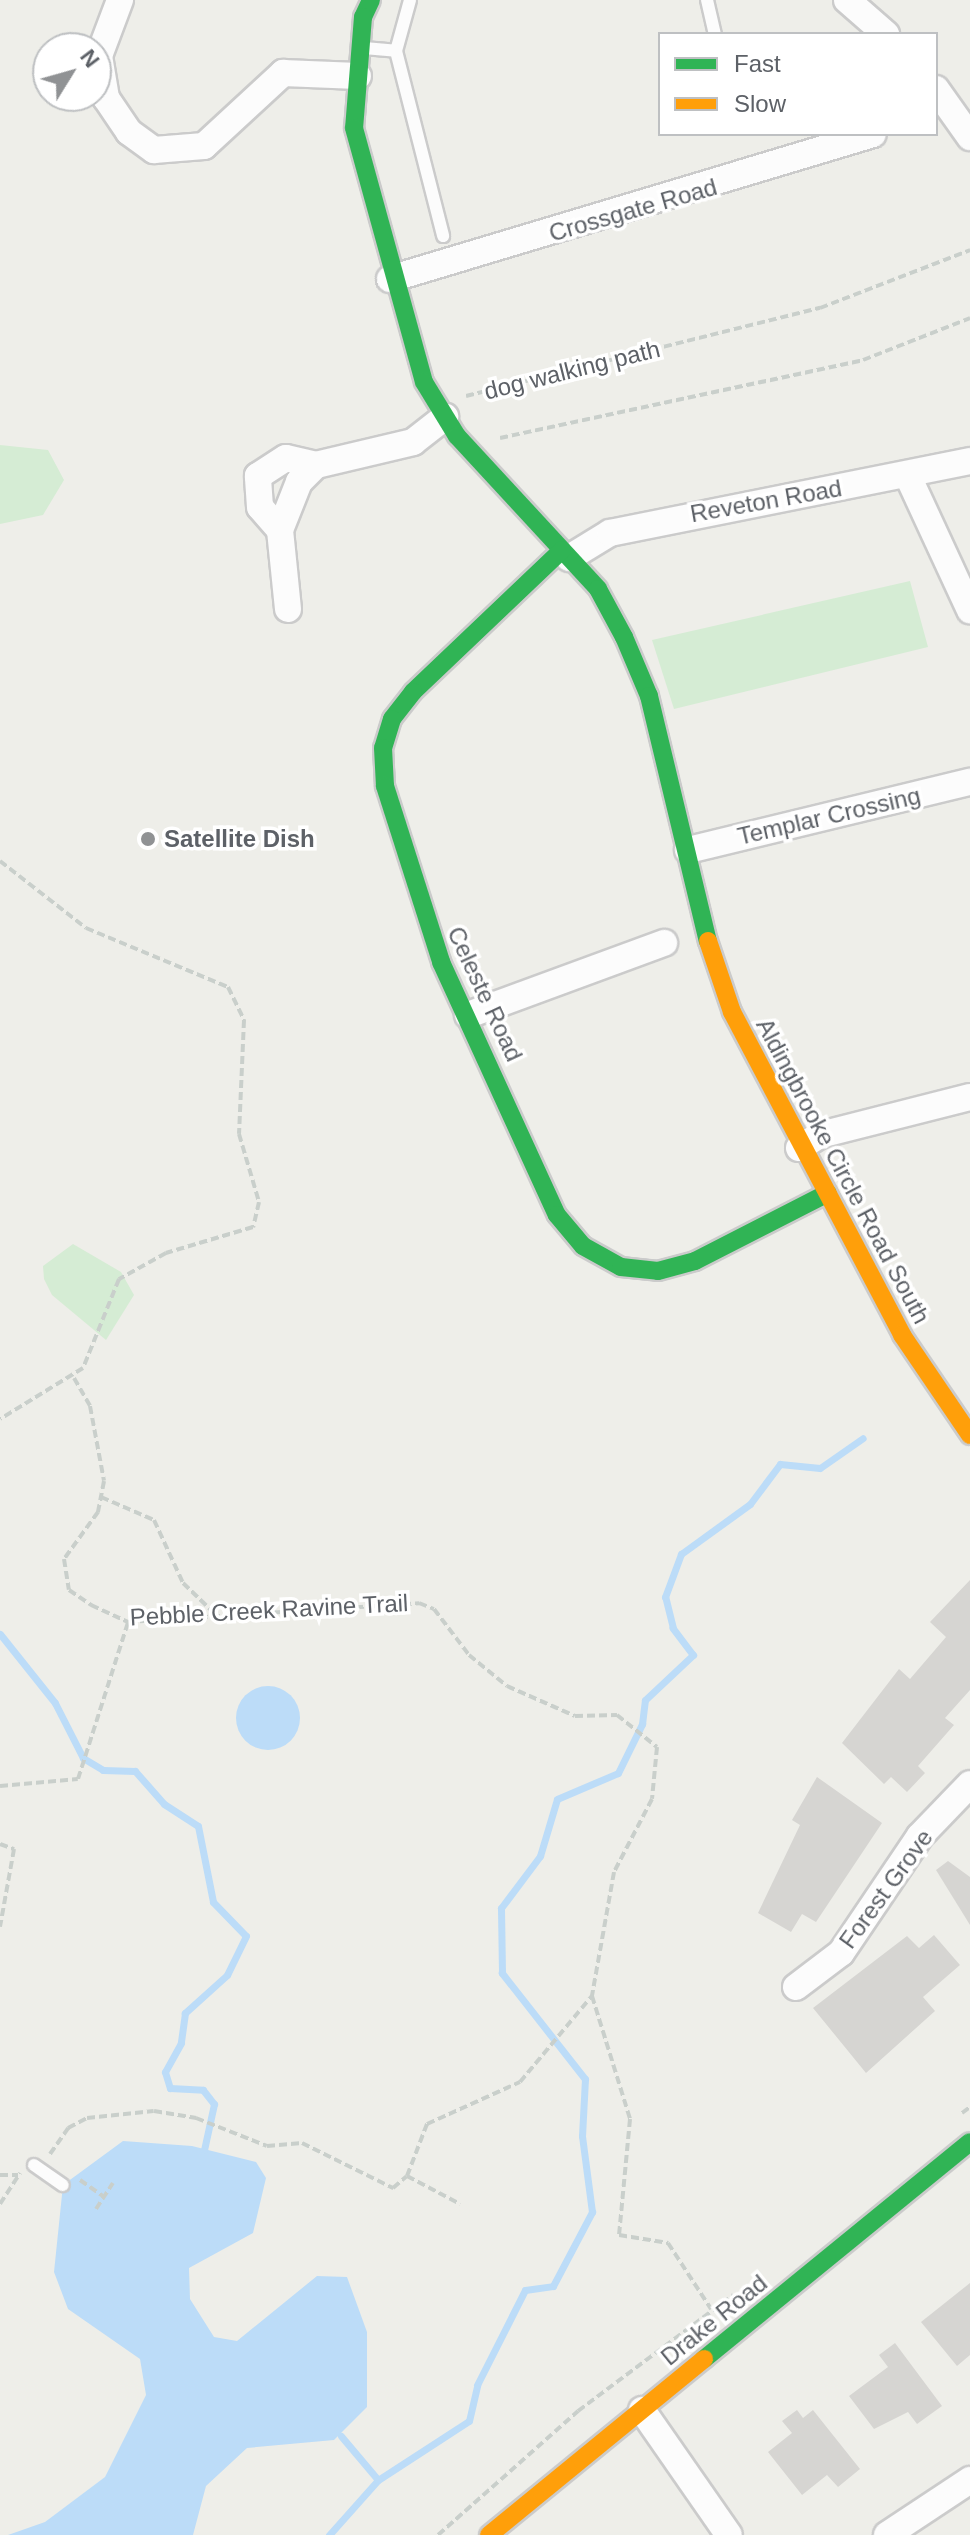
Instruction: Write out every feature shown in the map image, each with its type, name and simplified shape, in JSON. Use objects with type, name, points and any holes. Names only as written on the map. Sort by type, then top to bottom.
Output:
[{"type":"street","points":[[120,0],[99,56],[106,98],[129,132],[154,150],[204,146],[283,73],[358,76]]},
{"type":"street","name":"Aldingbrooke Circle Road South","points":[[371,0],[360,48],[354,128],[390,279],[424,382],[445,417],[598,589],[649,696],[732,1012],[799,1148],[828,1193],[941,1403],[970,1435]]},
{"type":"street","points":[[847,0],[884,32]]},
{"type":"street","points":[[940,101],[970,137]]},
{"type":"street","name":"Crossgate Road","points":[[390,279],[866,136]]},
{"type":"street","points":[[280,530],[260,507],[258,476],[286,458],[316,465],[413,442],[445,417]]},
{"type":"street","name":"Reveton Road","points":[[565,554],[610,533],[908,476],[970,461]]},
{"type":"street","points":[[288,609],[280,530],[285,505],[316,465]]},
{"type":"street","points":[[908,476],[970,610]]},
{"type":"street","name":"Celeste Road","points":[[565,554],[413,692],[392,719],[383,748],[385,786],[412,886],[557,1215],[583,1246],[621,1267],[658,1271],[695,1261],[828,1193]]},
{"type":"street","name":"Templar Crossing","points":[[688,850],[970,782]]},
{"type":"street","points":[[468,1015],[664,943]]},
{"type":"street","points":[[799,1148],[820,1135],[970,1097]]},
{"type":"street","name":"Forest Grove","points":[[796,1987],[841,1953],[920,1836],[970,1784]]},
{"type":"street","name":"Drake Road","points":[[489,2535],[970,2142]]},
{"type":"street","points":[[642,2410],[729,2535]]},
{"type":"street","points":[[887,2535],[970,2480]]},
{"type":"lane","points":[[410,0],[396,51],[443,236]]},
{"type":"lane","points":[[707,0],[715,32]]},
{"type":"lane","points":[[360,48],[396,51]]},
{"type":"lane","points":[[34,2165],[63,2185]]},
{"type":"path","name":"dog walking path","points":[[472,407],[466,396],[820,308],[970,250]]},
{"type":"path","name":"dog walking path","points":[[491,441],[863,360],[970,318]]},
{"type":"path","points":[[0,861],[86,928],[228,987],[244,1020],[236,1087],[239,1134],[257,1183],[253,1227],[166,1253],[119,1279],[74,1378],[0,1419]]},
{"type":"path","points":[[74,1378],[90,1406],[101,1497],[154,1520],[183,1583],[214,1612]]},
{"type":"path","name":"Pebble Creek Ravine Trail","points":[[101,1497],[64,1559],[69,1590],[128,1622],[214,1612],[419,1603],[434,1609],[469,1655],[507,1686],[575,1716],[617,1715],[652,1743],[658,1760],[652,1799],[614,1872],[592,1996]]},
{"type":"path","points":[[0,1786],[78,1779],[128,1622]]},
{"type":"path","points":[[0,1844],[14,1849],[0,1927]]},
{"type":"path","points":[[49,2156],[68,2128],[87,2118],[154,2111],[267,2146],[302,2143],[393,2188],[407,2176],[427,2124],[520,2082],[592,1996]]},
{"type":"path","points":[[592,1996],[630,2119],[619,2235],[668,2243],[711,2309]]},
{"type":"path","points":[[958,2117],[970,2107]]},
{"type":"path","points":[[0,2175],[18,2174]]},
{"type":"path","points":[[73,2174],[104,2197]]},
{"type":"path","points":[[407,2176],[460,2204]]},
{"type":"path","points":[[96,2209],[113,2183]]},
{"type":"path","points":[[438,2535],[578,2411],[736,2293]]},
{"type":"green space","points":[[0,445],[48,450],[64,480],[43,515],[0,524]]},
{"type":"green space","points":[[910,581],[928,647],[674,709],[652,640]]},
{"type":"green space","points":[[73,1244],[121,1272],[134,1295],[106,1340],[52,1295],[44,1279],[43,1266]]},
{"type":"water","points":[[262,1686],[274,1686],[291,1695],[298,1706],[298,1730],[291,1741],[274,1750],[262,1750],[250,1745],[241,1736],[236,1724],[236,1712],[241,1700],[250,1691]]},
{"type":"water","points":[[123,2141],[192,2146],[256,2162],[266,2178],[253,2233],[189,2268],[190,2299],[214,2337],[237,2341],[317,2276],[347,2277],[367,2332],[367,2407],[334,2440],[247,2448],[206,2486],[193,2535],[8,2535],[45,2522],[105,2477],[146,2395],[140,2359],[68,2309],[54,2272],[63,2185]]},
{"type":"building","points":[[970,1580],[970,1690],[945,1718],[954,1725],[918,1766],[925,1773],[907,1792],[891,1777],[884,1784],[842,1743],[899,1669],[910,1679],[946,1637],[930,1622]]},
{"type":"building","points":[[817,1777],[882,1823],[816,1922],[802,1914],[791,1932],[758,1913],[800,1825],[792,1820]]},
{"type":"building","points":[[948,1861],[970,1877],[970,1925],[936,1870]]},
{"type":"building","points":[[934,1935],[960,1965],[923,1997],[935,2011],[866,2073],[813,2008],[907,1936],[919,1948]]},
{"type":"building","points":[[970,2283],[970,2355],[957,2366],[921,2322]]},
{"type":"building","points":[[895,2343],[942,2406],[917,2424],[908,2412],[874,2429],[849,2396],[888,2367],[879,2355]]},
{"type":"building","points":[[797,2410],[803,2418],[813,2410],[860,2469],[838,2487],[827,2475],[802,2495],[768,2452],[792,2433],[782,2421]]},
{"type":"waterway","points":[[329,2535],[378,2480],[469,2421],[477,2385],[525,2290],[553,2286],[592,2212],[582,2136],[585,2079],[502,1973],[501,1908],[540,1856],[557,1799],[618,1773],[642,1724],[645,1700],[693,1655],[673,1628],[665,1597],[681,1554],[750,1504],[780,1464],[820,1468],[863,1438]]},
{"type":"waterway","points":[[0,1634],[55,1703],[83,1758],[103,1770],[135,1771],[164,1804],[198,1826],[213,1902],[246,1936],[227,1975],[185,2013],[181,2043],[165,2072],[170,2088],[203,2090],[214,2104],[204,2150]]},
{"type":"waterway","points":[[341,2436],[378,2480]]},
{"type":"traffic: fast","points":[[371,0],[363,17],[354,128],[424,382],[457,436],[598,589],[624,637],[649,696],[708,941]]},
{"type":"traffic: fast","points":[[562,550],[413,692],[392,719],[383,748],[385,786],[441,962],[557,1215],[583,1246],[621,1267],[658,1271],[695,1261],[828,1193]]},
{"type":"traffic: fast","points":[[704,2359],[970,2142]]},
{"type":"traffic: slow","points":[[708,941],[732,1012],[902,1335],[970,1435]]},
{"type":"traffic: slow","points":[[489,2535],[704,2359]]},
{"type":"place","name":"Satellite Dish","points":[[148,839]]}]
